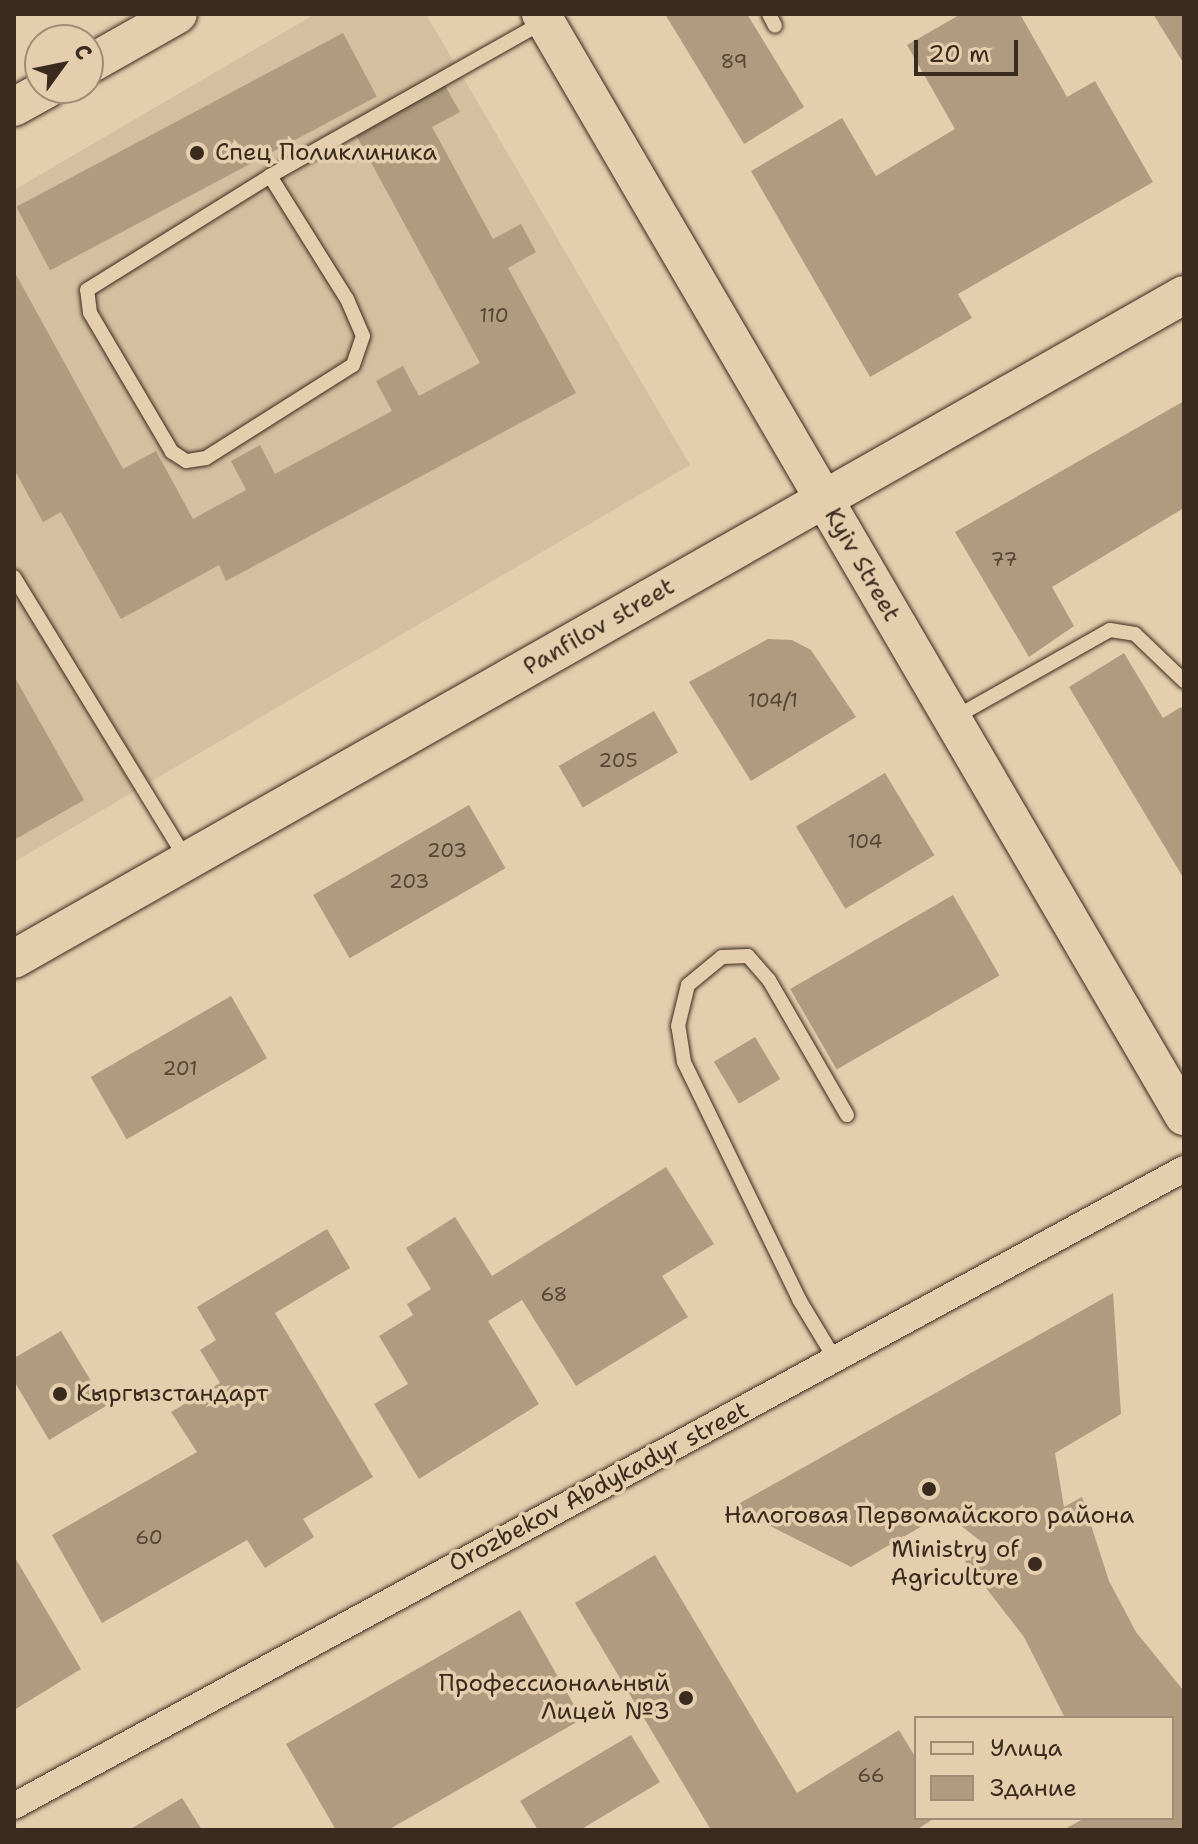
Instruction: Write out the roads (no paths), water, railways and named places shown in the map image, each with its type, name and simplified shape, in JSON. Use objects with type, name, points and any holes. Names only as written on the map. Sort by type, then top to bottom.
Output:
[{"type":"street","points":[[104,56],[178,14]]},
{"type":"street","name":"Kyiv Street","points":[[543,17],[1184,1116]]},
{"type":"street","name":"Panfilov street","points":[[14,959],[189,864],[1184,295]]},
{"type":"street","name":"Orozbekov Abdykadyr street","points":[[14,1806],[1184,1169]]},
{"type":"lane","points":[[270,176],[347,299],[363,336],[353,365],[206,458],[186,461],[172,452],[90,313],[87,290],[270,176],[543,17]]},
{"type":"lane","points":[[14,577],[189,864]]},
{"type":"lane","points":[[952,719],[1110,630],[1135,634],[1184,681]]},
{"type":"lane","points":[[835,1359],[800,1301],[684,1062],[678,1026],[688,985],[722,957],[748,956],[769,980],[847,1115]]},
{"type":"place","name":"Спец Поликлиника","points":[[197,153]]},
{"type":"place","name":"Кыргызстандарт","points":[[60,1394]]},
{"type":"place","name":"Налоговая Первомайского района","points":[[929,1489]]},
{"type":"place","name":"Ministry of Agriculture","points":[[1035,1564]]},
{"type":"place","name":"Профессиональный Лицей №3","points":[[686,1698]]}]
